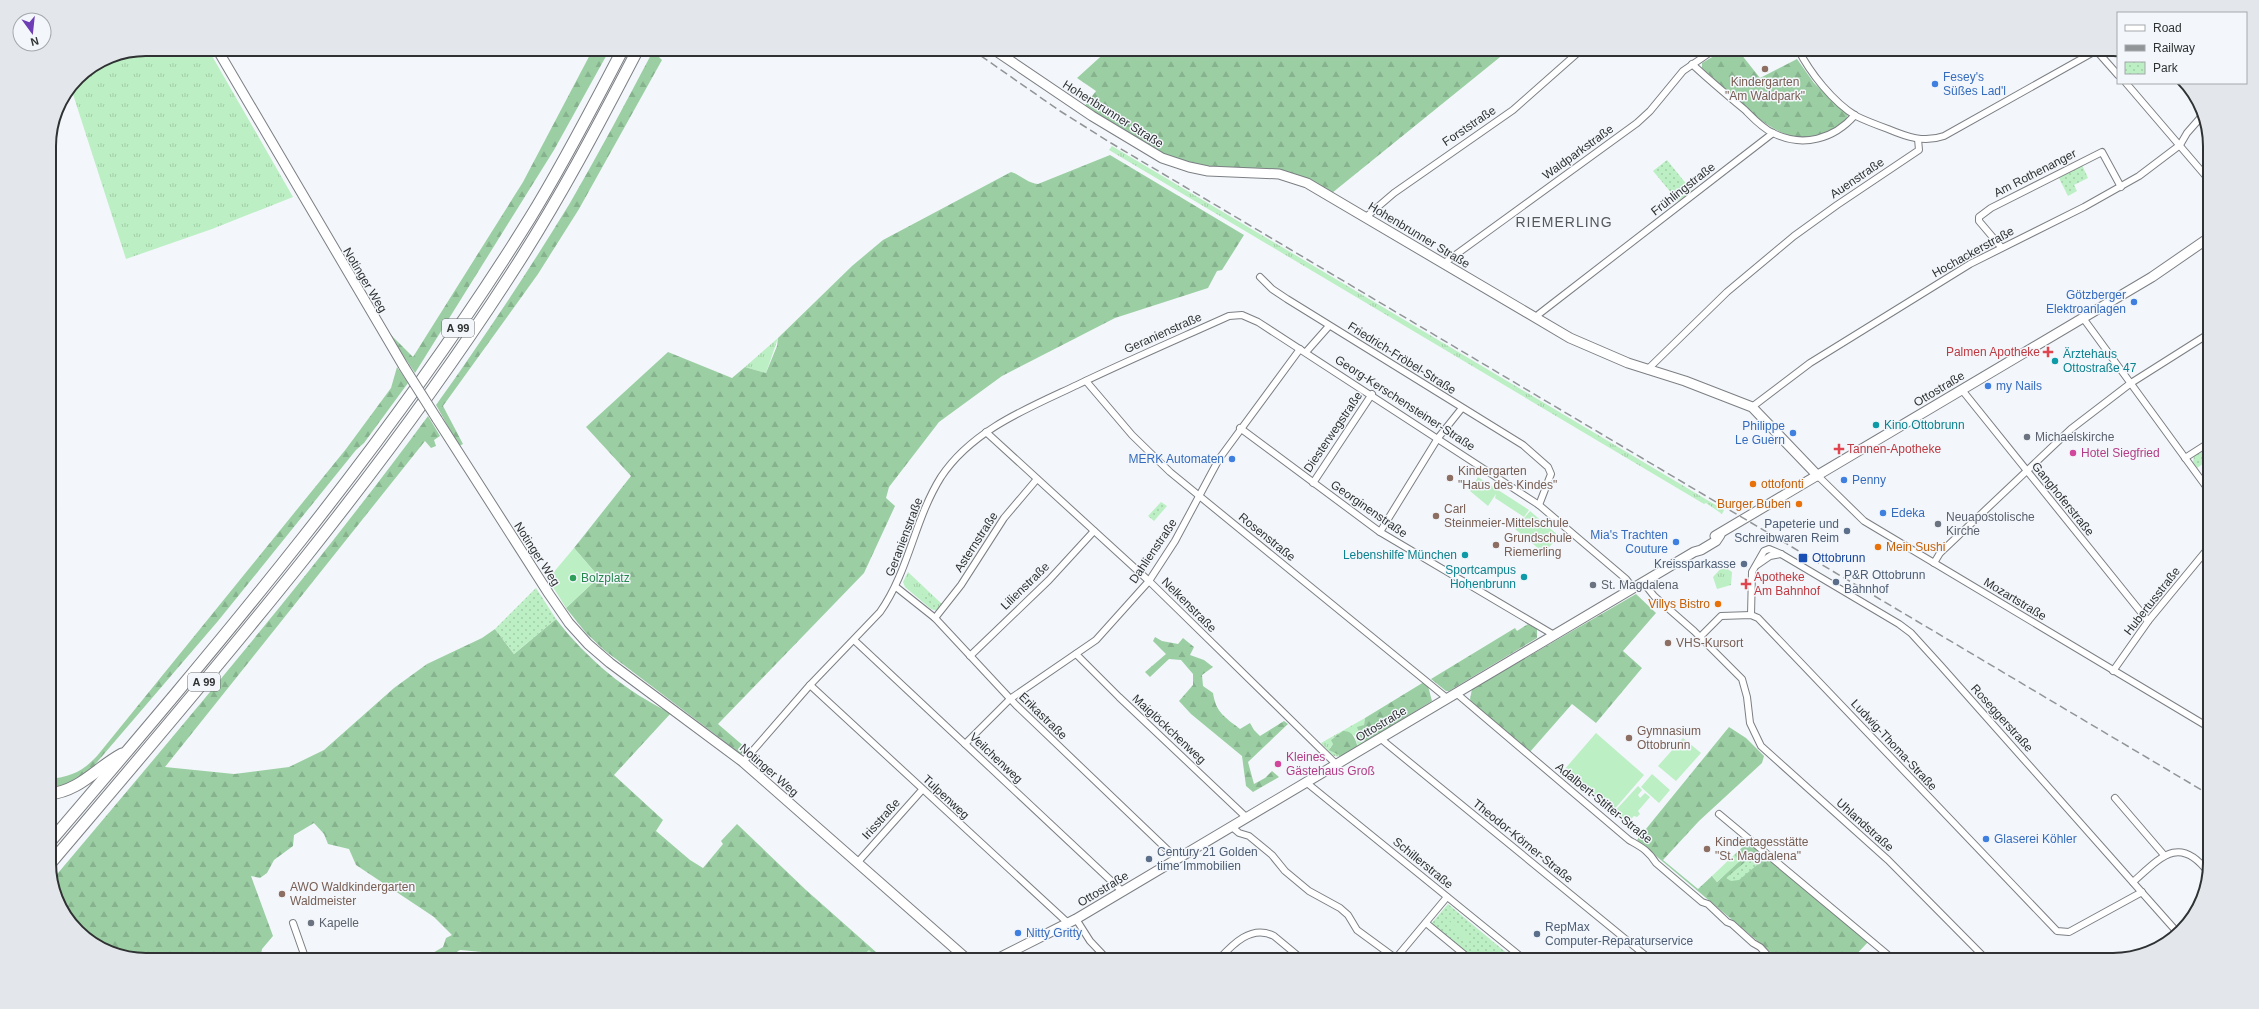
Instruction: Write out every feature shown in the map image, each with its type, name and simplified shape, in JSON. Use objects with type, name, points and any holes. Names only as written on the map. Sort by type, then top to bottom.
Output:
[{"type":"highway","name":"A 99","points":[[56,835],[131,748],[288,558],[420,383],[531,216],[568,151],[618,56]]},
{"type":"highway","name":"A 99","points":[[56,857],[299,567],[429,395],[512,273],[542,224],[580,158],[634,56]]},
{"type":"highway","points":[[56,793],[66,791],[82,784],[112,759],[131,748]]},
{"type":"street","name":"Notinger Weg","points":[[221,56],[404,367],[569,623],[588,644],[610,664],[743,762],[960,953]]},
{"type":"street","name":"Hohenbrunner Straße","points":[[1003,56],[1086,112],[1162,158],[1189,167],[1208,171],[1270,173],[1290,177],[1307,183],[1443,264],[1579,342],[1647,370],[1685,381],[1752,407],[1818,476]]},
{"type":"street","name":"Forststraße","points":[[1366,217],[1394,193],[1513,110],[1574,56]]},
{"type":"street","name":"Waldparkstraße","points":[[1443,264],[1637,123],[1650,111],[1674,80],[1692,64],[1704,56]]},
{"type":"street","points":[[1801,56],[1804,62],[1825,89],[1855,115],[1902,135],[1918,139],[1944,136],[2086,56]]},
{"type":"street","points":[[2102,56],[2117,73]]},
{"type":"street","points":[[1692,64],[1773,133],[1797,140],[1822,138],[1835,133],[1855,115]]},
{"type":"street","points":[[2127,84],[2203,173]]},
{"type":"street","name":"Hochackerstraße","points":[[1752,407],[1791,377],[1841,343],[1970,264],[2121,187],[2158,163],[2180,145],[2187,133],[2199,120]]},
{"type":"street","name":"Frühlingstraße","points":[[1536,318],[1545,309],[1773,133]]},
{"type":"street","name":"Auenstraße","points":[[1647,370],[1727,292],[1776,251],[1837,205],[1919,150],[1918,139]]},
{"type":"street","name":"Am Rothenanger","points":[[2001,248],[1979,221],[1979,217],[1991,208],[2040,182],[2102,152],[2121,187]]},
{"type":"street","name":"Ottostraße","points":[[1009,953],[1068,924],[1381,739],[1694,552],[1698,546],[1720,535],[2168,267],[2203,242]]},
{"type":"street","name":"Friedrich-Fröbel-Straße","points":[[1260,277],[1272,289],[1329,326],[1523,446],[1548,467],[1551,477],[1540,505]]},
{"type":"street","name":"Georg-Kerschensteiner-Straße","points":[[1229,316],[1248,317],[1300,348],[1540,505],[1608,563],[1633,588]]},
{"type":"street","name":"Geranienstraße","points":[[743,762],[810,685],[880,612],[896,587],[917,528],[941,478],[964,450],[986,432],[1000,423],[1086,380],[1229,316]]},
{"type":"street","points":[[2083,318],[2203,482]]},
{"type":"street","name":"Friedrich-Fröbel-Straße","points":[[1306,352],[1329,326]]},
{"type":"street","points":[[1934,563],[1940,553],[2071,429],[2131,383],[2203,337]]},
{"type":"street","name":"Dahlienstraße","points":[[965,744],[1010,699],[1076,654],[1107,630],[1149,581],[1175,541],[1219,459],[1240,428],[1300,348]]},
{"type":"street","name":"Rosenstraße","points":[[1086,380],[1134,438],[1165,468],[1448,698]]},
{"type":"street","name":"Ganghoferstraße","points":[[1962,390],[2148,621]]},
{"type":"street","name":"Diesterwegstraße","points":[[1313,483],[1372,394]]},
{"type":"street","name":"Friedrich-Fröbel-Straße","points":[[1380,532],[1438,438],[1462,408]]},
{"type":"street","name":"Georginenstraße","points":[[1240,428],[1380,532],[1554,635]]},
{"type":"street","name":"Nelkenstraße","points":[[986,432],[1149,581],[1337,765]]},
{"type":"street","points":[[2185,458],[2203,446]]},
{"type":"street","name":"Mozartstraße","points":[[1818,476],[1864,521],[2203,724]]},
{"type":"street","name":"Asternstraße","points":[[935,618],[962,585],[1004,518],[1037,479]]},
{"type":"street","name":"Lilienstraße","points":[[970,656],[1048,580],[1094,531]]},
{"type":"street","name":"Roseggerstraße","points":[[1751,615],[1752,572],[1764,550],[1769,549],[1781,554],[1899,624],[1911,634],[2174,929]]},
{"type":"street","name":"Hubertusstraße","points":[[2113,671],[2148,621],[2203,554]]},
{"type":"street","name":"Uhlandstraße","points":[[1643,582],[1654,596],[1700,637],[1736,671],[1742,679],[1747,697],[1750,723],[1761,746],[1888,860],[1980,953]]},
{"type":"street","name":"Erikastraße","points":[[896,587],[935,618],[1010,699],[1177,859]]},
{"type":"street","points":[[1700,637],[1721,616],[1751,615]]},
{"type":"street","name":"Ludwig-Thoma-Straße","points":[[1751,615],[1766,626],[2053,928],[2062,933],[2069,932],[2142,892]]},
{"type":"street","name":"Veilchenweg","points":[[854,640],[1122,891]]},
{"type":"street","name":"Maiglöckchenweg","points":[[1076,654],[1247,818]]},
{"type":"street","name":"Tulpenweg","points":[[810,685],[1068,924]]},
{"type":"street","name":"Adalbert-Stifter-Straße","points":[[1456,693],[1629,840],[1636,842],[1671,876],[1702,902],[1712,907],[1727,922],[1732,924],[1753,944],[1760,947],[1766,953]]},
{"type":"street","name":"Theodor-Körner-Straße","points":[[1381,739],[1642,953]]},
{"type":"street","name":"Schillerstraße","points":[[1307,783],[1516,953]]},
{"type":"street","name":"Irisstraße","points":[[857,863],[922,790]]},
{"type":"street","points":[[2115,798],[2164,855]]},
{"type":"street","points":[[1719,814],[1886,953]]},
{"type":"street","points":[[1232,827],[1239,833],[1249,836],[1272,855],[1285,871],[1309,891],[1340,908],[1357,930],[1389,953]]},
{"type":"street","points":[[2133,882],[2164,855],[2179,852],[2190,854],[2203,866]]},
{"type":"street","points":[[1402,953],[1447,897]]},
{"type":"street","points":[[1076,919],[1090,941],[1101,953]]},
{"type":"street","points":[[293,923],[304,953]]},
{"type":"street","points":[[1426,923],[1462,953]]},
{"type":"street","points":[[1225,953],[1240,939],[1258,933],[1274,936],[1295,953]]},
{"type":"green space","points":[[146,56],[212,56],[293,197],[212,229],[126,259],[73,94],[91,75],[101,68],[122,59]]},
{"type":"green space","points":[[589,56],[606,56],[554,150],[415,373],[385,329],[413,357],[523,182]]},
{"type":"green space","points":[[650,56],[658,56],[662,60],[579,209],[538,274],[443,406],[463,444],[459,446],[436,405],[505,305],[538,254],[570,203]]},
{"type":"green space","points":[[1101,56],[1501,56],[1332,193],[1308,180],[1279,170],[1211,168],[1167,156],[1084,107],[1096,91],[1077,78]]},
{"type":"green space","points":[[1714,56],[1743,56],[1760,78],[1797,59],[1814,83],[1848,115],[1841,125],[1826,133],[1802,138],[1783,133],[1771,127],[1746,108],[1702,68],[1702,63]]},
{"type":"green space","points":[[1112,146],[1724,510],[1722,514],[1706,503],[1704,504],[1109,150]]},
{"type":"green space","points":[[1110,155],[1244,235],[1222,270],[1217,271],[1208,288],[1115,318],[1002,376],[939,422],[889,487],[886,498],[895,506],[864,573],[718,724],[746,748],[741,754],[604,650],[586,633],[566,608],[599,577],[574,548],[631,476],[586,427],[668,352],[732,378],[745,367],[766,373],[777,346],[778,338],[852,266],[883,240],[1011,172],[1038,184]]},
{"type":"green space","points":[[1667,160],[1692,191],[1678,201],[1653,171]]},
{"type":"green space","points":[[2082,165],[2088,178],[2074,185],[2077,191],[2068,196],[2059,178]]},
{"type":"green space","points":[[778,338],[766,373],[745,367]]},
{"type":"green space","points":[[397,367],[408,383],[364,443],[356,450],[218,621],[92,768],[82,776],[56,786],[56,778],[81,770],[97,756],[346,449],[391,388]]},
{"type":"green space","points":[[428,416],[440,436],[434,440],[436,446],[431,448],[425,441],[165,767],[234,774],[289,767],[324,750],[394,688],[427,664],[482,638],[495,629],[514,654],[556,619],[580,647],[608,673],[638,695],[671,713],[614,775],[663,820],[656,831],[690,860],[703,868],[723,844],[721,841],[737,824],[806,890],[877,953],[872,953],[869,950],[866,953],[493,953],[460,950],[455,953],[433,953],[443,947],[446,938],[452,935],[434,917],[356,865],[349,849],[328,844],[324,834],[314,823],[294,835],[293,846],[274,860],[267,873],[260,878],[251,876],[273,936],[262,949],[261,953],[140,953],[122,950],[111,946],[87,931],[78,922],[65,903],[57,874],[197,708],[291,593]]},
{"type":"green space","points":[[2203,450],[2203,464],[2197,468],[2193,462],[2194,456]]},
{"type":"green space","points":[[1478,477],[1529,510],[1524,517],[1495,498],[1496,494],[1488,506],[1470,491]]},
{"type":"green space","points":[[1161,502],[1167,506],[1154,521],[1148,516]]},
{"type":"green space","points":[[1530,511],[1559,536],[1544,553],[1515,529]]},
{"type":"green space","name":"Bolzplatz","points":[[574,548],[599,577],[566,608],[548,579]]},
{"type":"green space","points":[[1723,566],[1732,572],[1731,585],[1717,589],[1713,577]]},
{"type":"green space","points":[[908,572],[943,605],[937,611],[931,609],[905,587],[903,582]]},
{"type":"green space","points":[[536,588],[556,619],[514,654],[495,629]]},
{"type":"green space","points":[[925,592],[938,604],[934,609],[921,596]]},
{"type":"green space","points":[[1636,594],[1656,613],[1623,651],[1642,668],[1596,723],[1572,704],[1529,753],[1473,706],[1470,699],[1472,689]]},
{"type":"green space","points":[[1528,624],[1537,629],[1537,638],[1449,691],[1446,691],[1431,679],[1515,628],[1517,631]]},
{"type":"green space","points":[[1155,637],[1162,641],[1178,644],[1183,638],[1194,647],[1190,655],[1204,660],[1213,667],[1202,675],[1203,686],[1213,693],[1216,705],[1222,714],[1240,729],[1250,723],[1260,736],[1284,721],[1288,724],[1248,762],[1254,784],[1265,778],[1272,771],[1279,777],[1253,792],[1246,786],[1242,756],[1191,714],[1179,701],[1193,685],[1193,674],[1181,660],[1169,659],[1150,677],[1145,672],[1166,654],[1153,641]]},
{"type":"green space","points":[[1424,682],[1428,686],[1432,701],[1366,742],[1361,738],[1357,727],[1364,725],[1365,718]]},
{"type":"green space","points":[[1365,718],[1364,725],[1358,730],[1361,738],[1366,742],[1358,747],[1355,736],[1345,731],[1332,739],[1333,744],[1330,748],[1343,757],[1333,756],[1321,743]]},
{"type":"green space","points":[[1729,727],[1746,738],[1764,756],[1762,763],[1699,821],[1663,860],[1698,889],[1712,876],[1717,882],[1739,861],[1734,855],[1748,842],[1869,941],[1858,953],[1772,953],[1637,840]]},
{"type":"green space","points":[[1343,731],[1349,732],[1355,738],[1358,747],[1343,757],[1329,750],[1333,744],[1331,740]]},
{"type":"green space","points":[[1596,733],[1644,775],[1612,812],[1564,770]]},
{"type":"green space","points":[[1683,738],[1701,753],[1676,781],[1658,766]]},
{"type":"green space","points":[[1652,774],[1670,790],[1659,803],[1641,787]]},
{"type":"green space","points":[[1638,786],[1642,790],[1638,795],[1640,798],[1645,793],[1650,797],[1638,811],[1640,814],[1637,817],[1634,816],[1628,822],[1615,811]]},
{"type":"green space","points":[[1734,855],[1740,861],[1717,882],[1712,876]]},
{"type":"green space","points":[[1751,857],[1757,865],[1739,880],[1731,881],[1726,878]]},
{"type":"green space","points":[[1448,904],[1507,953],[1466,953],[1431,924]]},
{"type":"green space","points":[[1445,918],[1471,938],[1469,942],[1443,921]]},
{"type":"railway","points":[[981,56],[1060,111],[1111,143],[2203,791]]},
{"type":"place","name":"Kindergarten \"Am Waldpark\"","points":[[1765,69]]},
{"type":"place","name":"Fesey's Süßes Lad'l","points":[[1935,84]]},
{"type":"place","name":"Götzberger Elektroanlagen","points":[[2134,302]]},
{"type":"place","name":"Palmen Apotheke","points":[[2048,352]]},
{"type":"place","name":"Ärztehaus Ottostraße 47","points":[[2055,361]]},
{"type":"place","name":"my Nails","points":[[1988,386]]},
{"type":"place","name":"Kino Ottobrunn","points":[[1876,425]]},
{"type":"place","name":"Philippe Le Guern","points":[[1793,433]]},
{"type":"place","name":"Michaelskirche","points":[[2027,437]]},
{"type":"place","name":"Tannen-Apotheke","points":[[1839,449]]},
{"type":"place","name":"Hotel Siegfried","points":[[2073,453]]},
{"type":"place","name":"MERK Automaten","points":[[1232,459]]},
{"type":"place","name":"Kindergarten \"Haus des Kindes\"","points":[[1450,478]]},
{"type":"place","name":"Penny","points":[[1844,480]]},
{"type":"place","name":"ottofonti","points":[[1753,484]]},
{"type":"place","name":"Burger Buben","points":[[1799,504]]},
{"type":"place","name":"Edeka","points":[[1883,513]]},
{"type":"place","name":"Carl Steinmeier-Mittelschule","points":[[1436,516]]},
{"type":"place","name":"Neuapostolische Kirche","points":[[1938,524]]},
{"type":"place","name":"Papeterie und Schreibwaren Reim","points":[[1847,531]]},
{"type":"place","name":"Mia's Trachten Couture","points":[[1676,542]]},
{"type":"place","name":"Grundschule Riemerling","points":[[1496,545]]},
{"type":"place","name":"Mein Sushi","points":[[1878,547]]},
{"type":"place","name":"Lebenshilfe München","points":[[1465,555]]},
{"type":"place","name":"Ottobrunn","points":[[1803,558]]},
{"type":"place","name":"Kreissparkasse","points":[[1744,564]]},
{"type":"place","name":"Sportcampus Hohenbrunn","points":[[1524,577]]},
{"type":"place","name":"Bolzplatz","points":[[573,578]]},
{"type":"place","name":"P&R Ottobrunn Bahnhof","points":[[1836,582]]},
{"type":"place","name":"Apotheke Am Bahnhof","points":[[1746,584]]},
{"type":"place","name":"St. Magdalena","points":[[1593,585]]},
{"type":"place","name":"Villys Bistro","points":[[1718,604]]},
{"type":"place","name":"VHS-Kursort","points":[[1668,643]]},
{"type":"place","name":"Gymnasium Ottobrunn","points":[[1629,738]]},
{"type":"place","name":"Kleines Gästehaus Groß","points":[[1278,764]]},
{"type":"place","name":"Glaserei Köhler","points":[[1986,839]]},
{"type":"place","name":"Kindertagesstätte \"St. Magdalena\"","points":[[1707,849]]},
{"type":"place","name":"Century 21 Golden time Immobilien","points":[[1149,859]]},
{"type":"place","name":"AWO Waldkindergarten Waldmeister","points":[[282,894]]},
{"type":"place","name":"Kapelle","points":[[311,923]]},
{"type":"place","name":"Nitty Gritty","points":[[1018,933]]},
{"type":"place","name":"RepMax Computer-Reparaturservice","points":[[1537,934]]},
{"type":"district","name":"RIEMERLING","points":[[1564,222]]}]
